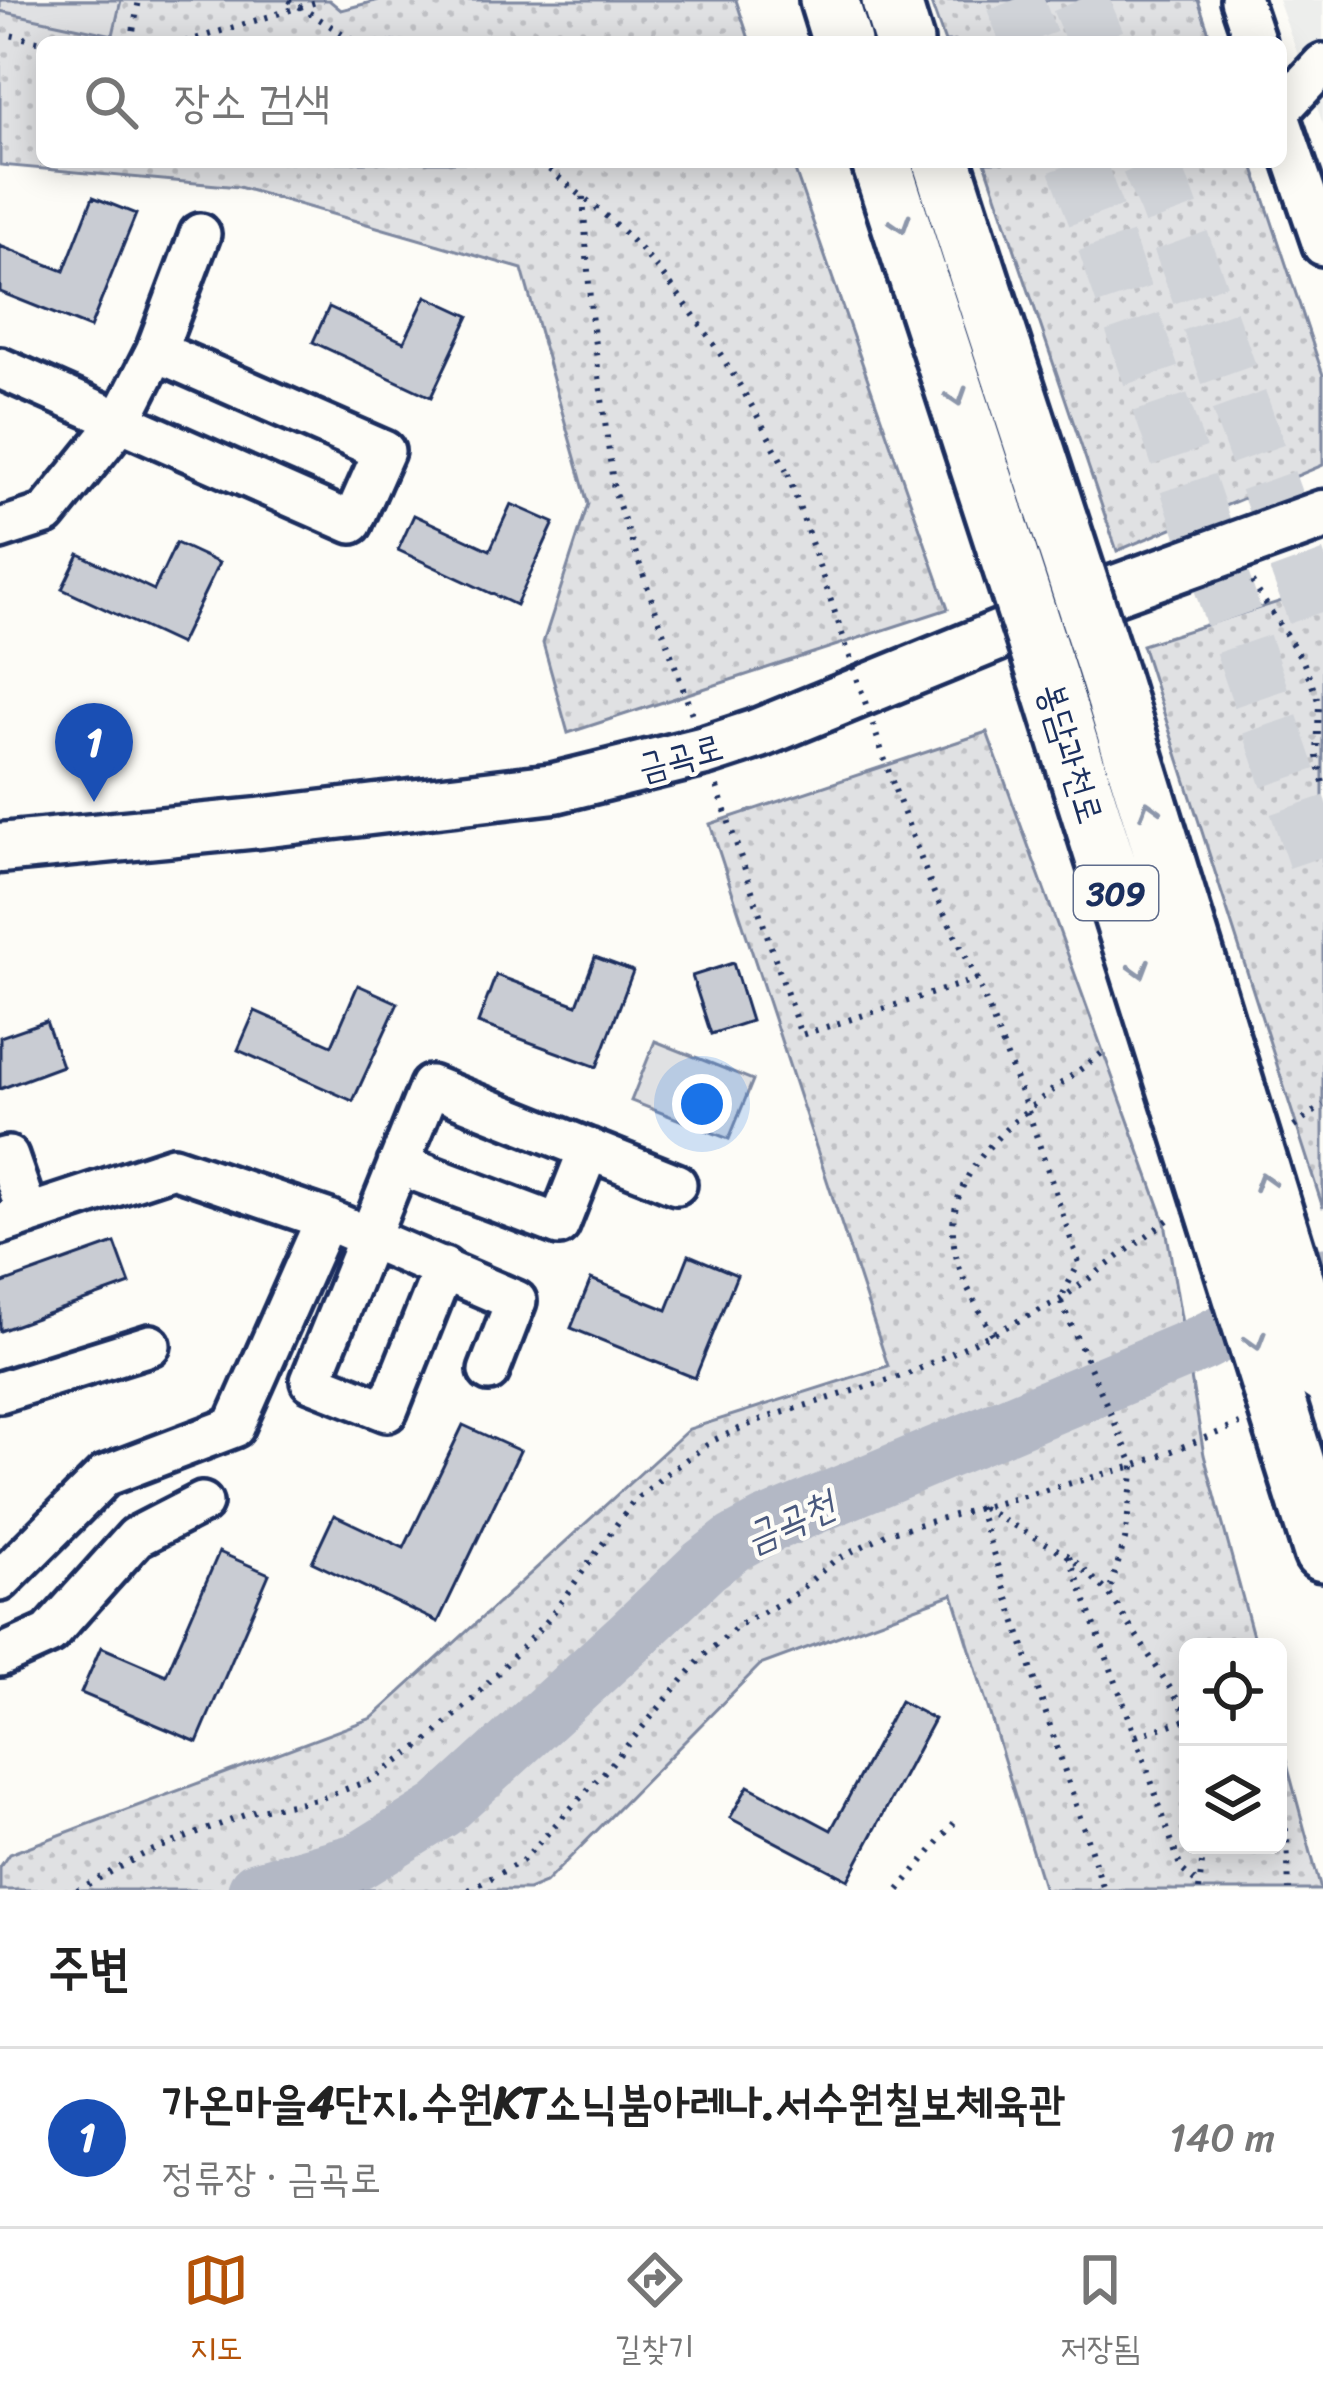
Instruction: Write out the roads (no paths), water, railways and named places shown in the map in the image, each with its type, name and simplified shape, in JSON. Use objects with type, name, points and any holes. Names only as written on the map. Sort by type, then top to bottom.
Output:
[{"type":"highway","points":[[829,0],[840,36]]},
{"type":"highway","points":[[891,0],[902,36]]},
{"type":"highway","name":"봉담과천로","points":[[883,168],[1315,1527]]},
{"type":"highway","name":"봉담과천로","points":[[944,168],[1106,667],[1323,1373]]},
{"type":"main road","name":"금곡로","points":[[0,848],[555,788],[705,751],[758,734],[1071,606],[1323,515]]},
{"type":"street","points":[[1241,0],[1253,36]]},
{"type":"street","points":[[1287,103],[1323,64]]},
{"type":"street","points":[[1287,140],[1323,245]]},
{"type":"street","points":[[0,529],[46,514],[120,422],[156,351],[200,234]]},
{"type":"street","points":[[0,368],[352,523],[384,451],[156,351]]},
{"type":"street","points":[[444,1268],[387,1412],[311,1382],[430,1086],[676,1184]]},
{"type":"street","points":[[398,1164],[559,1225],[589,1149]]},
{"type":"street","points":[[0,1160],[8,1156],[14,1220],[173,1166],[326,1219],[444,1268],[516,1301],[489,1370]]},
{"type":"street","points":[[0,1581],[105,1476],[234,1427],[326,1219]]},
{"type":"street","points":[[0,1392],[150,1345]]},
{"type":"street","points":[[0,1657],[49,1634],[136,1538],[202,1503]]},
{"type":"waterway","name":"금곡천","points":[[256,1890],[359,1861],[441,1810],[734,1543],[1202,1343],[1286,1301],[1323,1276]]},
{"type":"tunnel","points":[[1014,0],[1028,36]]},
{"type":"tunnel","points":[[1079,0],[1094,36]]},
{"type":"tunnel","points":[[1078,168],[1323,879]]},
{"type":"tunnel","points":[[1152,168],[1323,634]]},
{"type":"place","name":"가온마을4단지.수원KT소닉붐아레나.서수원칠보체육관","points":[[94,802]]}]
